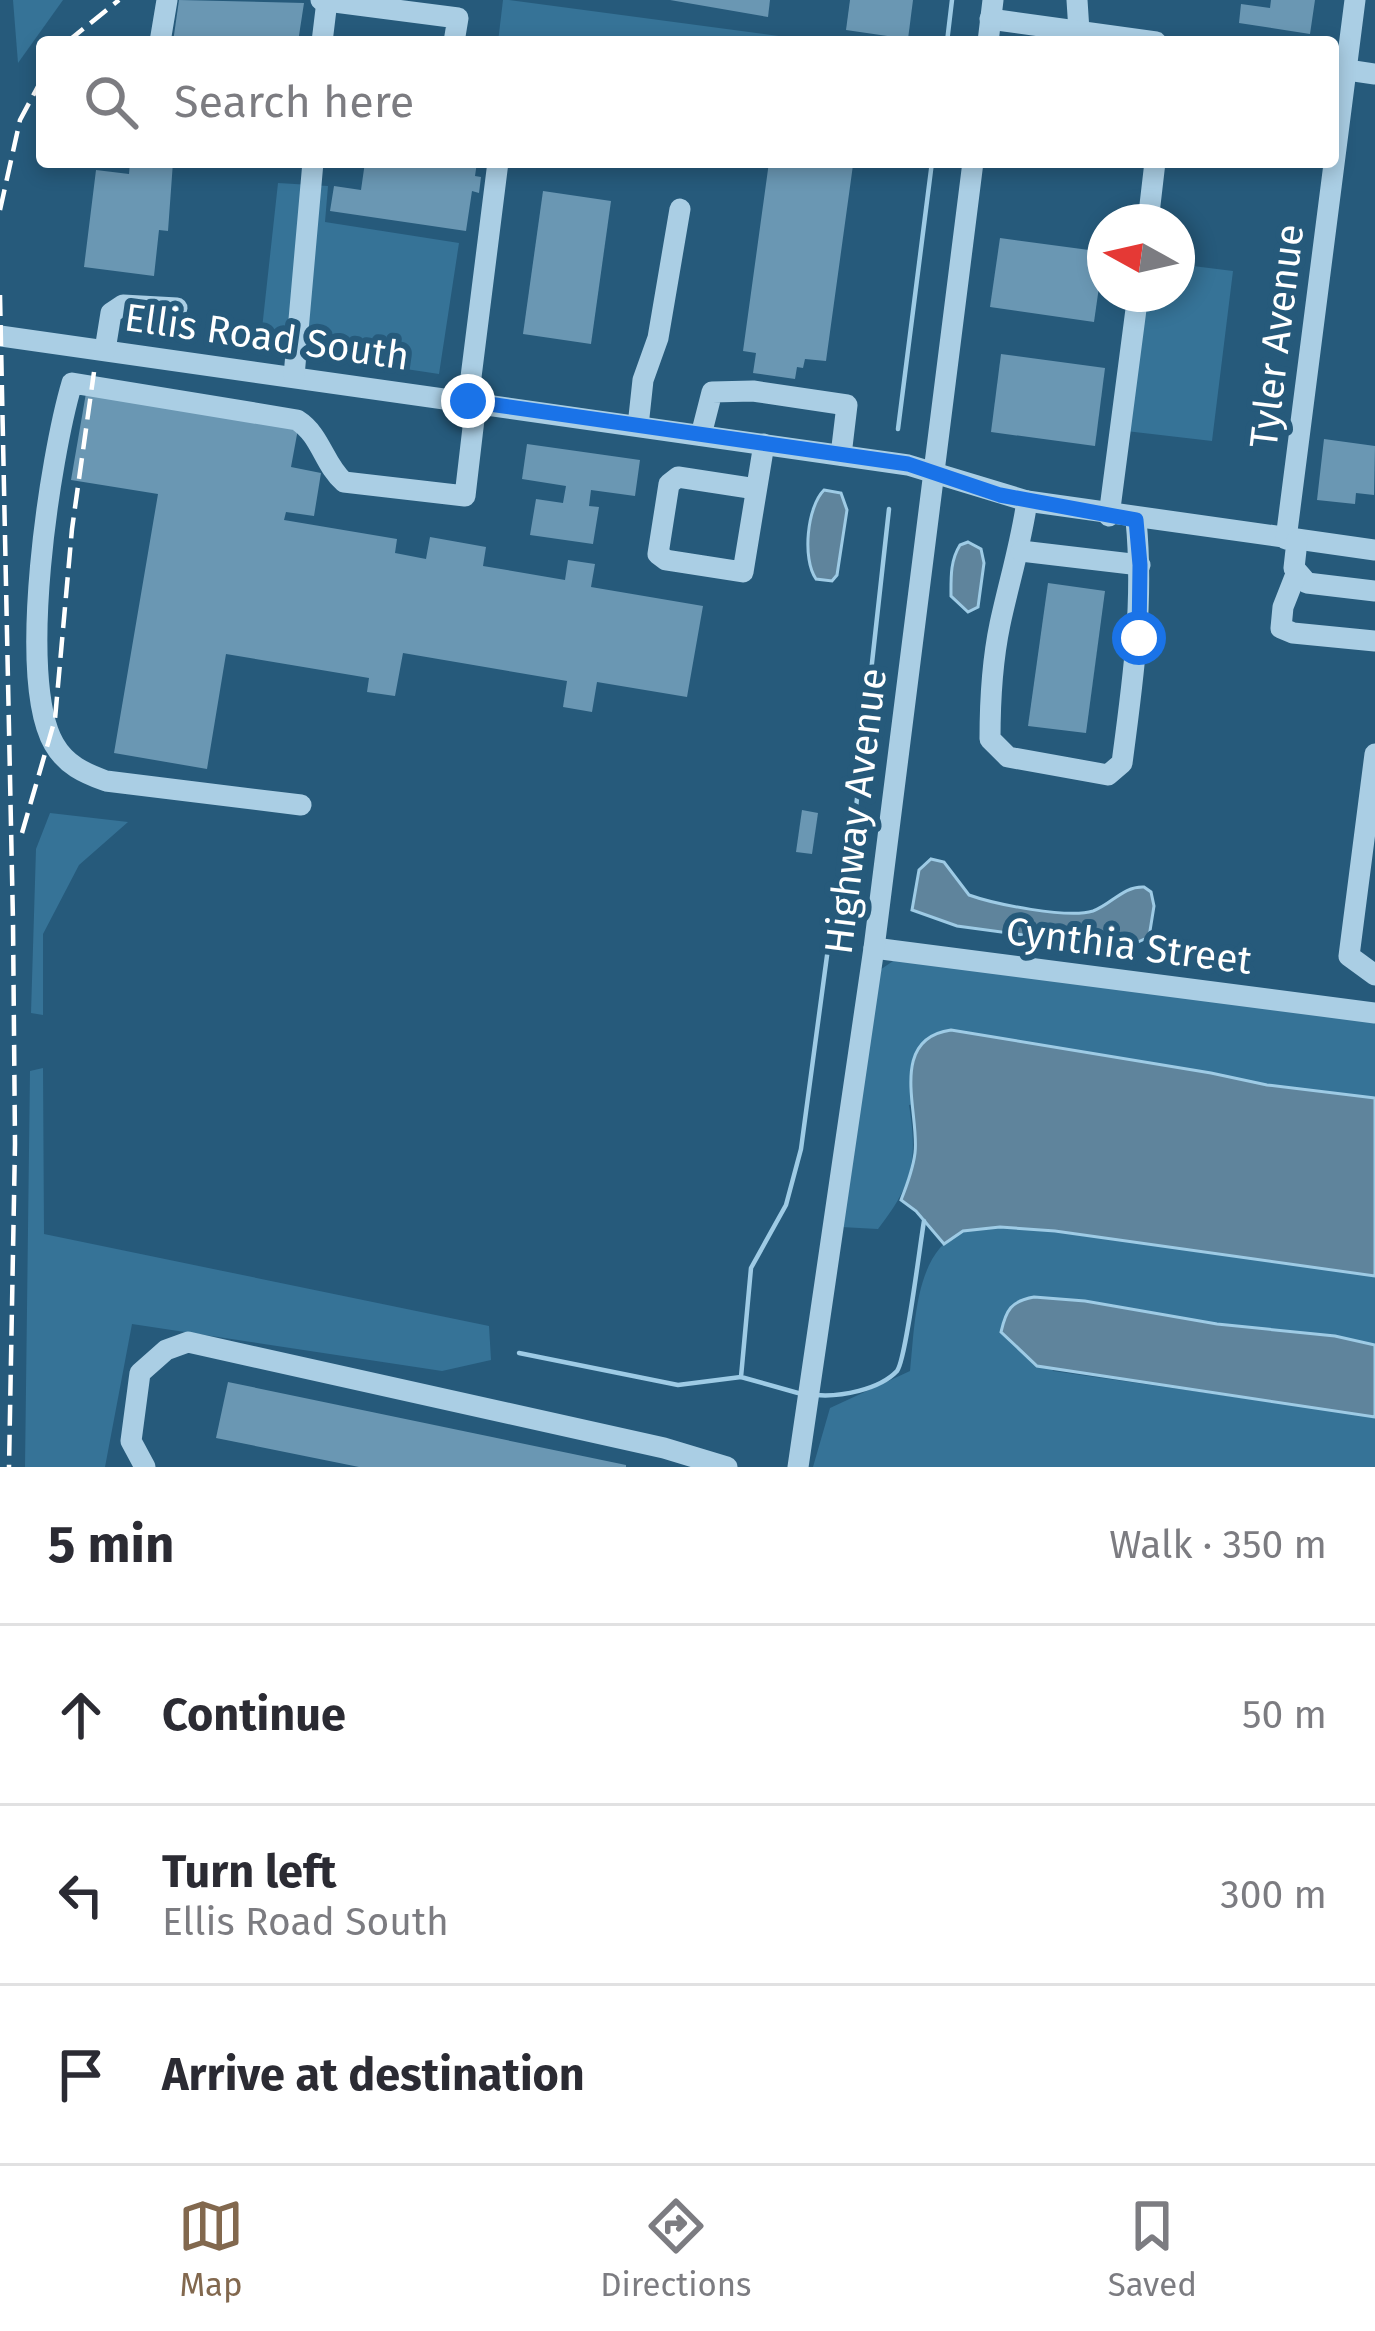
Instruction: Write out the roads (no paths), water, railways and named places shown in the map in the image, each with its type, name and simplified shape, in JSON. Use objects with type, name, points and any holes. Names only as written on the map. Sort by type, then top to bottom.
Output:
[{"type":"street","points":[[161,36],[166,0]]},
{"type":"street","points":[[322,36],[324,0],[458,18],[455,36]]},
{"type":"street","points":[[1078,0],[1079,32]]},
{"type":"street","name":"Tyler Avenue","points":[[1340,69],[1355,0]]},
{"type":"street","points":[[990,20],[1110,36]]},
{"type":"street","points":[[1340,69],[1375,74]]},
{"type":"street","points":[[294,376],[312,168]]},
{"type":"street","points":[[301,805],[106,781],[82,772],[56,747],[39,692],[39,621],[60,422],[72,383],[297,420],[317,438],[337,478],[344,482],[465,496],[497,168]]},
{"type":"street","name":"Highway Avenue","points":[[800,1456],[874,948],[972,168]]},
{"type":"street","points":[[1150,204],[1155,168]]},
{"type":"street","name":"Tyler Avenue","points":[[1330,168],[1291,540],[1296,574],[1283,607],[1281,628],[1375,640]]},
{"type":"street","points":[[638,426],[643,380],[658,338],[680,209]]},
{"type":"street","points":[[105,350],[112,313],[123,305],[177,308]]},
{"type":"street","points":[[1108,516],[1136,312]]},
{"type":"street","name":"Ellis Road South","points":[[0,336],[908,464],[1027,501],[1108,516],[1375,550]]},
{"type":"street","points":[[701,435],[712,392],[753,391],[848,405],[841,455]]},
{"type":"street","points":[[756,489],[678,477],[669,484],[658,554],[666,560],[743,572],[764,444]]},
{"type":"street","points":[[1027,501],[1021,550],[1000,622],[990,688],[991,739],[1008,757],[1108,775],[1122,763],[1139,638],[1136,520]]},
{"type":"street","points":[[1021,550],[1140,565]]},
{"type":"street","points":[[1296,574],[1306,584],[1375,591]]},
{"type":"street","points":[[1375,754],[1349,956],[1375,975]]},
{"type":"street","name":"Cynthia Street","points":[[874,948],[1375,1013]]},
{"type":"street","points":[[145,1467],[131,1441],[140,1373],[166,1351],[188,1342],[664,1448],[727,1467]]},
{"type":"waterway","points":[[948,36],[952,0]]},
{"type":"waterway","points":[[898,429],[931,168]]},
{"type":"waterway","points":[[798,1393],[741,1377],[751,1268],[786,1205],[801,1149],[831,926],[848,880],[889,509]]},
{"type":"waterway","points":[[816,1395],[859,1391],[897,1371],[924,1221]]},
{"type":"waterway","points":[[519,1353],[678,1385],[741,1377]]},
{"type":"railway","points":[[74,36],[119,0]]},
{"type":"railway","points":[[0,210],[20,120],[36,90]]},
{"type":"railway","points":[[0,295],[15,1144],[9,1467]]},
{"type":"railway","points":[[22,833],[55,719],[72,529],[94,372]]}]
